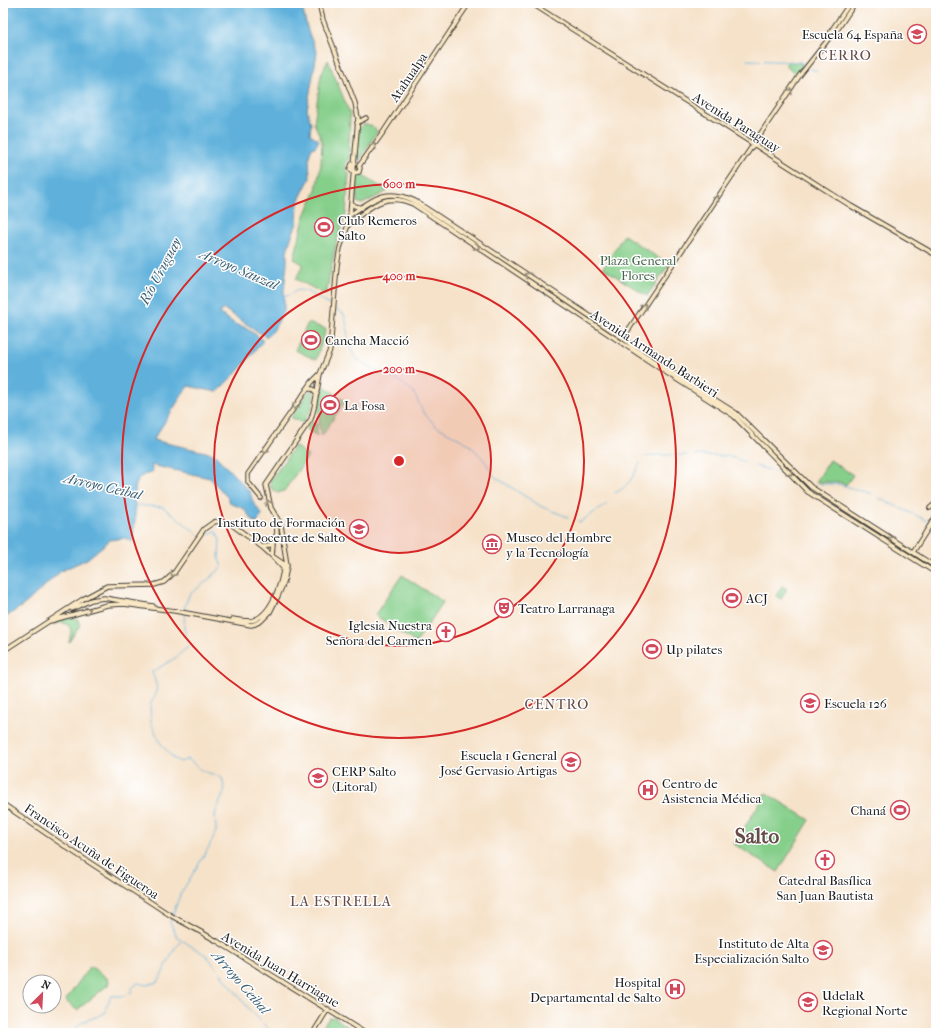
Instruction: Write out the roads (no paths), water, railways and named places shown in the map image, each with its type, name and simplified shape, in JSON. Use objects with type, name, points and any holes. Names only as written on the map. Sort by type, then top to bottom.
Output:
[{"type":"street","points":[[50,621],[116,604],[197,614],[251,625],[261,621],[270,612],[278,596],[285,567],[281,525],[271,508],[266,486],[311,418],[314,408],[320,374],[328,356],[339,255],[350,215],[354,173],[351,172],[350,168],[352,164],[355,163],[357,112],[322,20],[319,3]]},
{"type":"street","name":"Atahualpa","points":[[359,166],[364,161],[469,3]]},
{"type":"street","name":"Avenida Paraguay","points":[[530,3],[851,206],[936,255]]},
{"type":"street","points":[[830,37],[831,31],[850,3]]},
{"type":"street","points":[[623,338],[800,75],[834,33],[855,3]]},
{"type":"street","points":[[357,123],[366,118]]},
{"type":"street","points":[[354,173],[359,172],[359,166],[355,163]]},
{"type":"street","name":"Avenida Armando Barbieri","points":[[350,215],[376,198],[386,195],[396,194],[409,199],[510,263],[623,338],[637,350],[736,413],[811,487],[936,567]]},
{"type":"street","name":"Avenida Armando Barbieri","points":[[348,226],[373,205],[384,201],[396,199],[413,204],[664,372],[734,416],[808,492],[936,574]]},
{"type":"street","points":[[351,205],[362,208]]},
{"type":"street","points":[[351,205],[355,212],[356,220]]},
{"type":"street","points":[[261,498],[248,482],[248,474],[307,389],[320,374]]},
{"type":"street","points":[[307,389],[313,389],[317,394]]},
{"type":"street","points":[[930,508],[936,503]]},
{"type":"street","points":[[913,552],[936,516]]},
{"type":"street","points":[[272,556],[273,543],[277,533],[276,520]]},
{"type":"street","points":[[3,651],[84,598],[107,586],[154,585],[164,582],[174,573],[204,529],[214,522],[225,522],[238,528],[262,546],[285,567]]},
{"type":"street","points":[[262,546],[268,546],[273,543]]},
{"type":"street","points":[[63,612],[91,600],[104,598],[159,607],[167,610]]},
{"type":"street","name":"Francisco Acuña de Figueroa","points":[[3,804],[69,849],[185,923]]},
{"type":"street","name":"Avenida Juan Harriague","points":[[185,923],[217,941],[365,1033]]},
{"type":"street","points":[[313,1033],[328,1009]]},
{"type":"water","name":"Río Uruguay","points":[[3,3],[301,3],[308,31],[317,53],[307,109],[311,124],[310,134],[319,140],[316,146],[311,149],[309,157],[310,178],[298,202],[297,223],[287,251],[284,311],[273,331],[266,337],[224,309],[222,310],[220,314],[237,325],[244,327],[261,338],[263,341],[239,370],[217,392],[188,386],[153,440],[214,454],[250,492],[253,502],[262,514],[261,517],[257,522],[254,522],[243,508],[228,501],[228,498],[210,478],[151,465],[153,471],[149,474],[143,475],[136,485],[135,522],[132,542],[125,538],[110,540],[87,559],[61,571],[25,604],[3,619]]},
{"type":"waterway","points":[[747,60],[800,62],[805,64]]},
{"type":"waterway","points":[[809,68],[817,71]]},
{"type":"waterway","name":"Arroyo Sauzal","points":[[283,298],[298,290],[306,291],[333,307]]},
{"type":"waterway","name":"Arroyo Sauzal","points":[[335,309],[344,314],[347,326],[348,343],[355,358],[376,371],[399,381],[413,391],[423,412],[436,426],[469,444],[485,461],[495,477],[542,507],[568,517]]},
{"type":"waterway","points":[[645,457],[655,455],[687,455]]},
{"type":"waterway","points":[[695,455],[727,456],[746,462]]},
{"type":"waterway","points":[[615,493],[624,487],[633,477],[640,463]]},
{"type":"waterway","points":[[755,466],[781,473]]},
{"type":"waterway","points":[[820,484],[838,484],[872,494]]},
{"type":"waterway","points":[[879,498],[928,521]]},
{"type":"waterway","points":[[578,521],[580,522],[607,504]]},
{"type":"waterway","name":"Arroyo Ceibal","points":[[135,505],[163,507],[198,534]]},
{"type":"waterway","name":"Arroyo Ceibal","points":[[201,536],[216,531],[220,540],[219,559],[222,567],[189,595],[185,606],[184,628],[189,646],[175,658],[152,672],[157,688],[150,704],[151,723],[161,744],[174,759],[181,762],[188,759],[201,770],[222,778],[225,790],[215,814],[216,831],[209,847],[180,895],[170,922],[177,937],[207,956],[250,1010],[273,1033]]},
{"type":"waterway","points":[[72,1033],[81,1023],[100,1016],[106,1012],[111,996],[125,996],[132,992],[132,988],[138,983],[147,985],[158,982],[175,948],[182,941]]},
{"type":"tunnel","points":[[261,498],[269,507],[276,520]]},
{"type":"place","name":"Escuela 64 España","points":[[917,34]]},
{"type":"place","name":"Club Remeros Salto","points":[[324,227]]},
{"type":"place","name":"Cancha Macció","points":[[311,340]]},
{"type":"place","name":"La Fosa","points":[[330,405]]},
{"type":"place","name":"Instituto de Formación Docente de Salto","points":[[359,529]]},
{"type":"place","name":"Museo del Hombre y la Tecnología","points":[[492,544]]},
{"type":"place","name":"ACJ","points":[[732,598]]},
{"type":"place","name":"Teatro Larranaga","points":[[504,608]]},
{"type":"place","name":"Iglesia Nuestra Señora del Carmen","points":[[446,632]]},
{"type":"place","name":"Up pilates","points":[[652,649]]},
{"type":"place","name":"Escuela 126","points":[[810,703]]},
{"type":"place","name":"Escuela 1 General José Gervasio Artigas","points":[[571,762]]},
{"type":"place","name":"CERP Salto (Litoral)","points":[[318,778]]},
{"type":"place","name":"Centro de Asistencia Médica","points":[[648,790]]},
{"type":"place","name":"Chaná","points":[[900,810]]},
{"type":"place","name":"Catedral Basílica San Juan Bautista","points":[[825,860]]},
{"type":"place","name":"Instituto de Alta Especialización Salto","points":[[823,950]]},
{"type":"place","name":"Hospital Departamental de Salto","points":[[675,989]]},
{"type":"place","name":"UdelaR Regional Norte","points":[[808,1002]]},
{"type":"district","name":"CERRO","points":[[845,55]]},
{"type":"district","name":"CENTRO","points":[[557,704]]},
{"type":"district","name":"Salto","points":[[757,836]]},
{"type":"district","name":"LA ESTRELLA","points":[[341,901]]},
{"type":"park label","name":"Plaza General Flores","points":[[638,268]]}]
